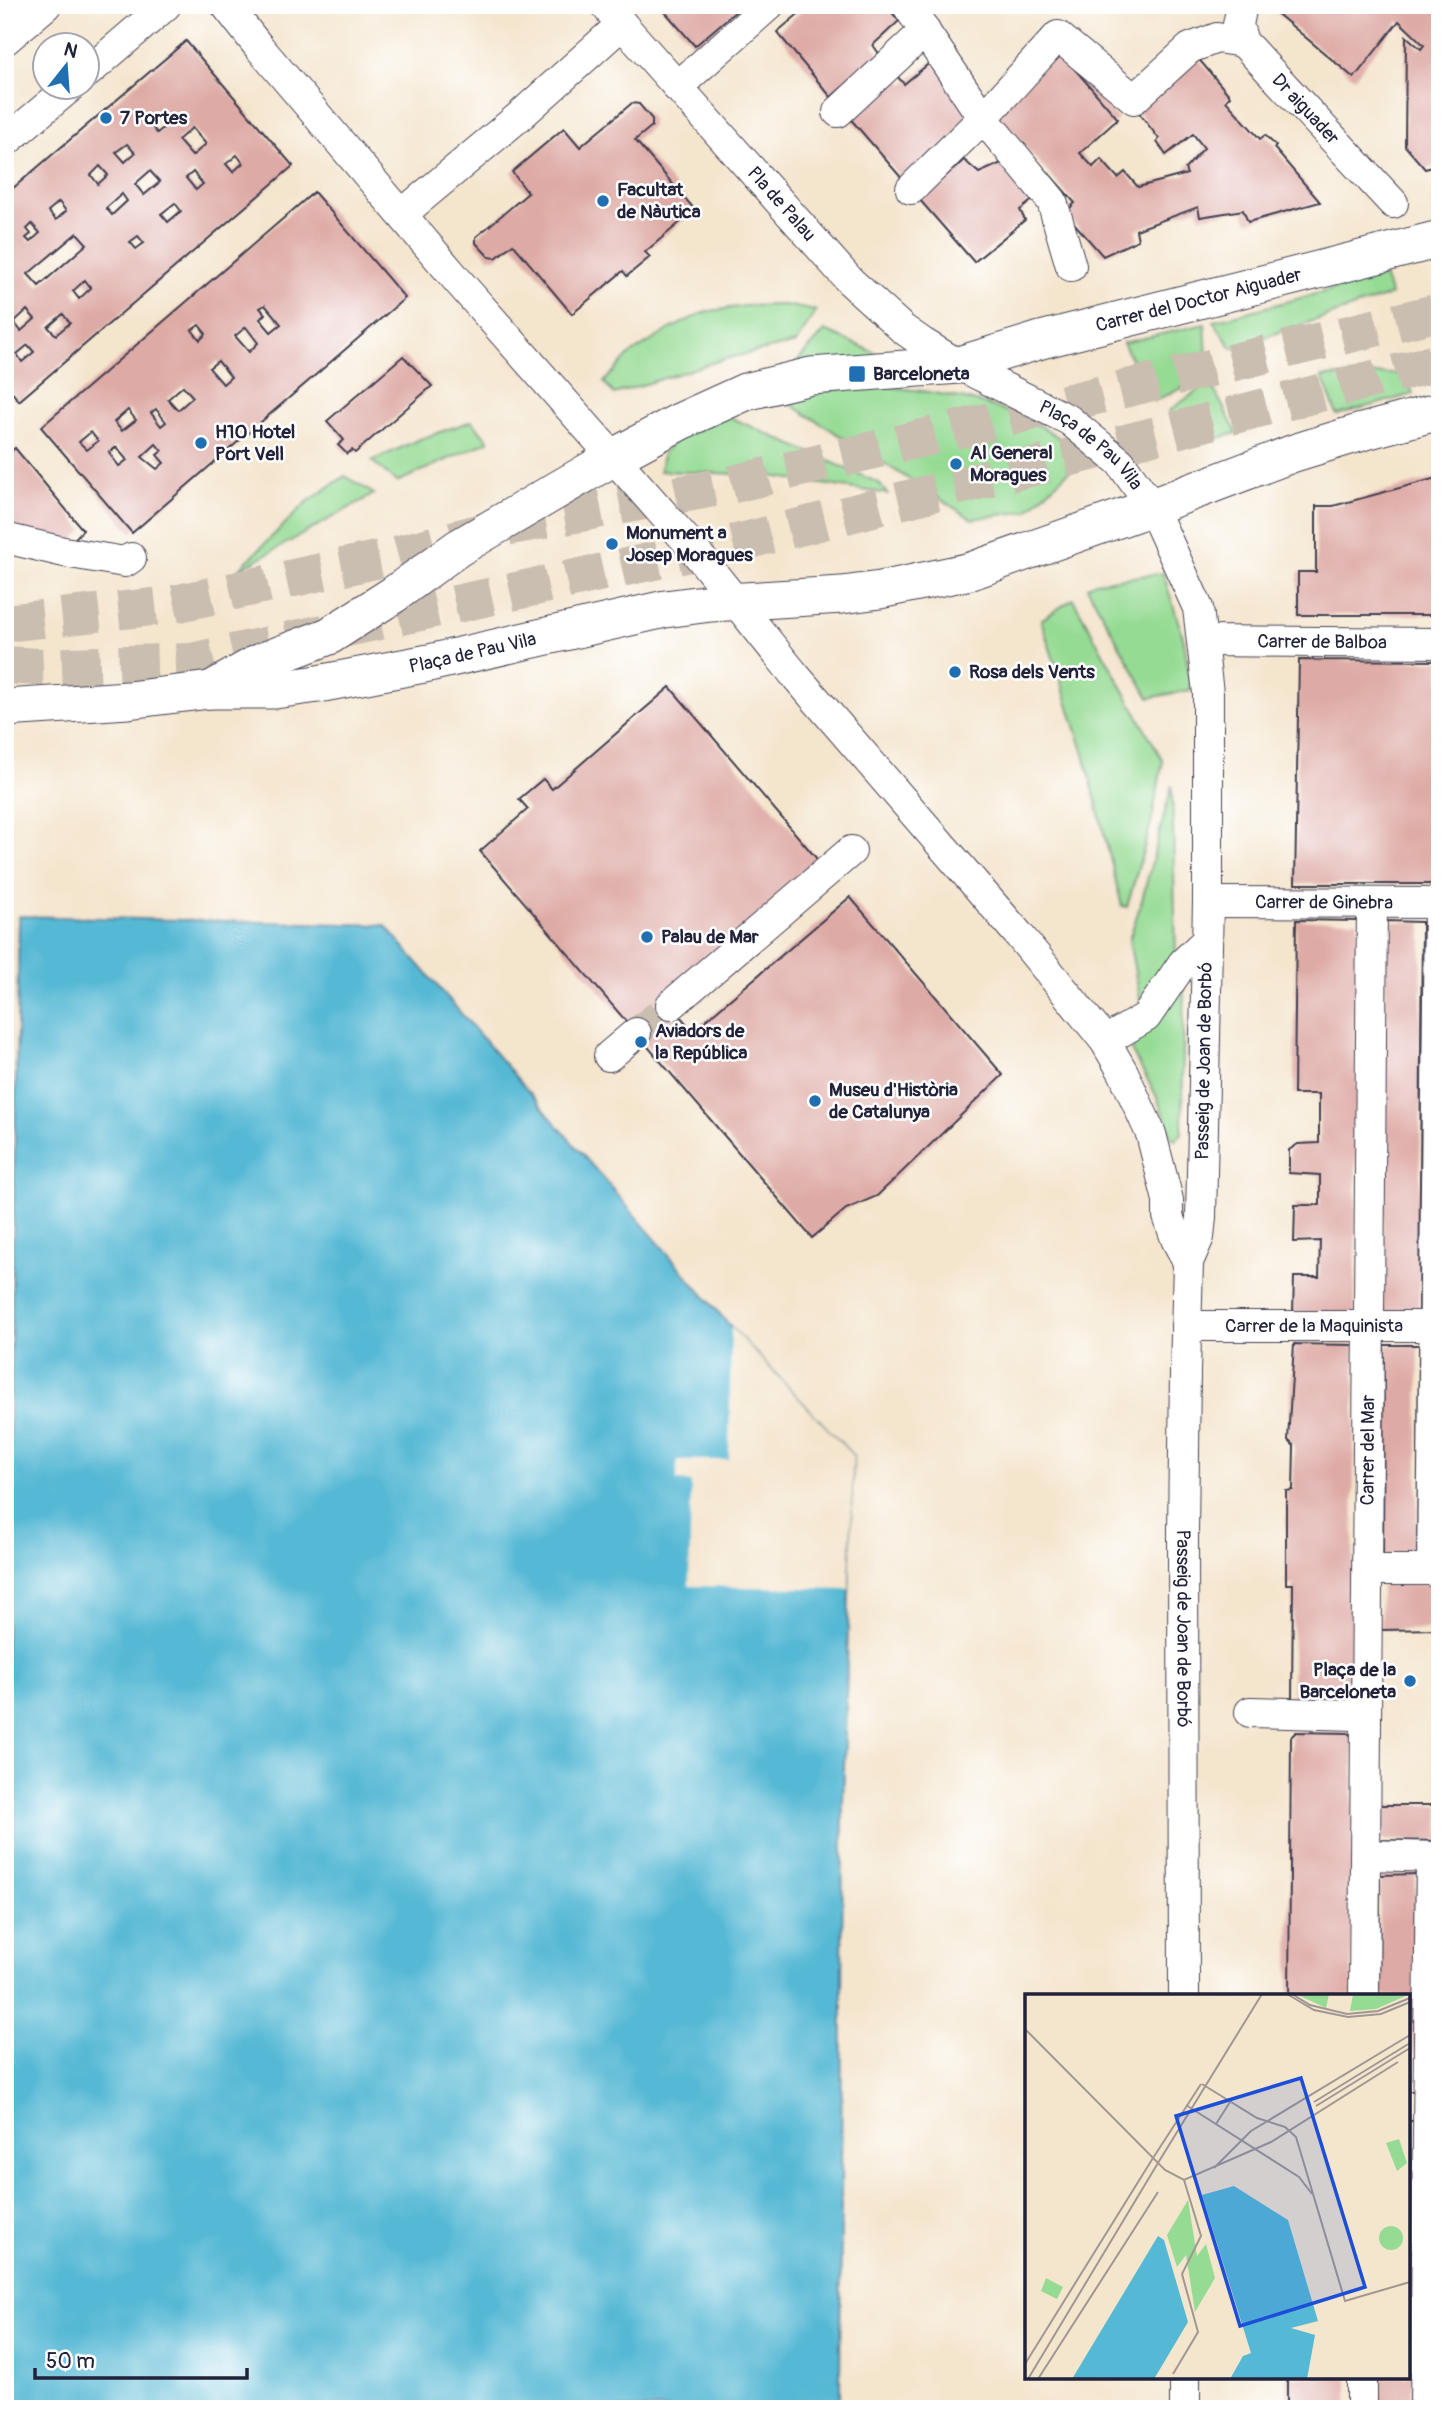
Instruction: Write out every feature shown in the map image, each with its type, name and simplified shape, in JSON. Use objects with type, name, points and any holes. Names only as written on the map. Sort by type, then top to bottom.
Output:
[{"type":"main road","name":"Carrer del Doctor Aiguader","points":[[959,365],[1041,340],[1440,239]]},
{"type":"main road","name":"Plaça de Pau Vila","points":[[210,690],[258,663],[329,636],[393,595],[458,548],[614,457],[679,422],[744,392],[811,376],[959,365]]},
{"type":"main road","points":[[1152,507],[1294,453],[1440,411]]},
{"type":"main road","name":"Plaça de Pau Vila","points":[[11,710],[210,690],[275,690],[366,676],[665,609],[880,590],[960,574],[997,563],[1152,507]]},
{"type":"street","points":[[5,40],[46,5]]},
{"type":"street","points":[[102,60],[166,5]]},
{"type":"street","points":[[226,5],[402,214],[687,541],[734,602]]},
{"type":"street","points":[[677,87],[769,5]]},
{"type":"street","points":[[907,5],[983,118],[1052,201],[1071,266]]},
{"type":"street","points":[[911,190],[983,118],[1058,36],[1134,99],[1193,47],[1235,5]]},
{"type":"street","points":[[1193,47],[1217,38],[1243,43],[1238,25],[1242,5]]},
{"type":"street","name":"Pla de Palau","points":[[402,214],[521,115],[614,15],[850,281],[903,329],[959,365]]},
{"type":"street","points":[[838,113],[925,31]]},
{"type":"street","name":"Dr aiguader","points":[[1243,43],[1393,203]]},
{"type":"street","points":[[5,142],[52,102]]},
{"type":"street","name":"Plaça de Pau Vila","points":[[959,365],[1069,420],[1120,462],[1152,507]]},
{"type":"street","points":[[1105,1041],[1146,1017],[1184,962],[1206,941],[1208,693],[1203,641],[1198,608],[1152,507]]},
{"type":"street","points":[[5,538],[64,552],[125,562],[131,558]]},
{"type":"street","name":"Passeig de Joan de Borbó","points":[[734,602],[1105,1041],[1123,1072],[1151,1134],[1168,1200],[1168,1216],[1176,1240],[1188,1262]]},
{"type":"street","name":"Carrer de Balboa","points":[[1203,641],[1440,643]]},
{"type":"street","points":[[671,1005],[851,851]]},
{"type":"street","name":"Carrer de Ginebra","points":[[1208,902],[1439,903]]},
{"type":"street","name":"Carrer del Mar","points":[[1364,1994],[1372,903]]},
{"type":"street","points":[[1368,1570],[1436,1571],[1439,903]]},
{"type":"street","name":"Passeig de Joan de Borbó","points":[[1184,1994],[1183,1532],[1186,1326],[1188,1262],[1199,1237],[1201,1217],[1206,941]]},
{"type":"street","points":[[609,1056],[636,1033]]},
{"type":"street","name":"Carrer de la Maquinista","points":[[1186,1326],[1437,1326]]},
{"type":"street","points":[[1250,1713],[1355,1715]]},
{"type":"street","points":[[1366,1855],[1435,1857],[1426,2107],[1425,2409]]},
{"type":"street","points":[[1185,2379],[1185,2409]]},
{"type":"street","points":[[1362,2379],[1362,2409]]},
{"type":"green space","points":[[1384,276],[1391,295],[1232,348],[1213,321]]},
{"type":"green space","points":[[784,305],[816,311],[796,343],[724,359],[614,394],[604,382],[629,355],[670,329],[704,312],[745,306]]},
{"type":"green space","points":[[1205,324],[1208,377],[1153,401],[1123,343]]},
{"type":"green space","points":[[825,331],[890,359],[794,365]]},
{"type":"green space","points":[[1407,373],[1413,394],[1337,415],[1322,377]]},
{"type":"green space","points":[[1210,382],[1237,433],[1200,443],[1169,411]]},
{"type":"green space","points":[[866,385],[922,391],[982,403],[1038,425],[1062,440],[1082,459],[1027,511],[972,519],[779,397]]},
{"type":"green space","points":[[727,416],[879,483],[887,494],[765,475],[660,471],[663,453],[674,441]]},
{"type":"green space","points":[[472,421],[489,441],[397,482],[372,461],[420,439]]},
{"type":"green space","points":[[345,476],[374,494],[237,571],[306,503]]},
{"type":"green space","points":[[1163,573],[1184,640],[1191,690],[1149,698],[1087,587],[1095,582]]},
{"type":"green space","points":[[1073,599],[1163,761],[1151,823],[1127,907],[1122,906],[1085,757],[1041,620]]},
{"type":"green space","points":[[1172,785],[1176,959],[1141,1004],[1129,940]]},
{"type":"green space","points":[[1184,978],[1182,1133],[1176,1140],[1172,1137],[1156,1095],[1131,1050]]},
{"type":"water","points":[[19,916],[385,925],[731,1327],[853,1456],[843,1806],[840,2409],[5,2409],[5,1668]]},
{"type":"pier","points":[[731,1327],[853,1456],[849,1589],[689,1586],[691,1482],[677,1481],[677,1460],[729,1460]]},
{"type":"building","points":[[659,5],[743,5],[695,46]]},
{"type":"building","points":[[809,5],[886,5],[899,21],[873,45],[880,55],[831,97],[777,32]]},
{"type":"building","points":[[1277,5],[1429,5],[1440,15],[1440,165],[1425,169],[1405,146],[1406,36],[1421,49],[1424,45],[1399,21],[1354,78],[1273,10]]},
{"type":"building","points":[[186,41],[293,166],[19,401],[5,384],[5,195]],"holes":[[[160,115],[168,124],[157,133],[150,124]],[[192,128],[206,144],[192,156],[178,140]],[[127,144],[135,153],[125,162],[116,152]],[[237,155],[243,163],[233,172],[226,164]],[[100,166],[108,175],[98,184],[91,175]],[[150,171],[160,182],[144,195],[135,184]],[[193,172],[203,184],[196,190],[186,178]],[[122,194],[127,201],[112,215],[106,208]],[[59,202],[66,211],[56,220],[48,211]],[[175,203],[181,211],[168,222],[161,214]],[[32,224],[40,233],[30,242],[26,238],[31,234],[27,229]],[[77,233],[87,244],[39,286],[28,274]],[[138,236],[144,243],[136,249],[130,242]],[[85,280],[91,288],[79,299],[73,291]],[[27,310],[35,319],[21,331],[14,322]],[[63,314],[70,323],[56,335],[48,327]],[[28,345],[34,352],[22,362],[17,354]]]},
{"type":"building","points":[[1059,51],[1118,119],[1080,153],[1093,167],[1101,159],[1118,178],[1125,172],[1138,187],[1187,174],[1185,169],[1204,148],[1193,134],[1166,155],[1157,142],[1159,139],[1137,110],[1197,57],[1230,96],[1226,101],[1260,139],[1265,135],[1276,146],[1274,148],[1320,202],[1248,222],[1243,210],[1200,217],[1198,207],[1136,230],[1138,240],[1103,256],[1065,213],[1075,203],[993,111]]},
{"type":"building","points":[[932,61],[977,114],[904,181],[848,116],[896,75],[904,84]]},
{"type":"building","name":"Facultat de Nàutica","points":[[632,103],[639,104],[652,119],[652,126],[635,140],[695,210],[645,252],[650,257],[627,276],[623,271],[572,314],[513,244],[496,258],[489,257],[476,243],[476,237],[528,193],[512,172],[564,128],[580,147]]},
{"type":"building","points":[[964,160],[979,173],[1006,161],[1035,198],[1020,210],[1025,220],[974,262],[919,199]]},
{"type":"building","points":[[314,192],[405,298],[132,533],[41,427]],"holes":[[[265,305],[281,324],[271,332],[260,319],[265,314],[260,308]],[[199,325],[206,334],[200,340],[192,330]],[[246,327],[258,343],[249,352],[235,336]],[[218,361],[231,377],[223,384],[209,368]],[[183,386],[193,397],[178,410],[168,399]],[[156,409],[166,422],[161,426],[151,413]],[[128,410],[136,420],[122,431],[114,422]],[[91,432],[98,441],[87,450],[79,442]],[[156,444],[162,451],[157,455],[164,463],[157,469],[142,457]],[[116,447],[127,460],[119,466],[109,453]]]},
{"type":"building","points":[[403,356],[432,386],[355,453],[352,450],[347,454],[338,445],[344,440],[327,421]]},
{"type":"building","points":[[15,448],[83,530],[66,548],[5,533],[5,457]]},
{"type":"building","points":[[1440,477],[1440,615],[1298,615],[1298,572],[1316,572],[1316,506],[1333,506]]},
{"type":"building","points":[[1299,660],[1440,661],[1440,884],[1295,884]]},
{"type":"building","name":"Palau de Mar","points":[[670,687],[823,866],[666,1000],[693,1031],[850,897],[1003,1075],[877,1196],[846,1209],[812,1238],[480,851],[528,809],[519,799],[543,779],[552,789]]},
{"type":"building","points":[[1296,920],[1358,921],[1355,1314],[1293,1313],[1294,1277],[1319,1277],[1320,1241],[1294,1242],[1295,1205],[1320,1205],[1320,1175],[1289,1173],[1289,1150],[1298,1144],[1319,1143],[1319,1094],[1294,1094]]},
{"type":"building","points":[[1386,921],[1422,922],[1419,1314],[1382,1314]]},
{"type":"building","points":[[1294,1344],[1355,1345],[1352,1702],[1292,1701],[1293,1584],[1286,1584],[1286,1491],[1293,1490],[1294,1446],[1288,1440]]},
{"type":"building","points":[[1384,1345],[1419,1345],[1417,1560],[1383,1559]]},
{"type":"building","points":[[1381,1584],[1440,1584],[1440,1629],[1380,1630]]},
{"type":"building","points":[[1296,1732],[1348,1733],[1353,1738],[1352,1994],[1289,1994],[1291,1737]]},
{"type":"building","points":[[1380,1805],[1440,1805],[1440,1841],[1380,1840]]},
{"type":"building","points":[[1416,1874],[1414,2091],[1410,2091],[1410,1994],[1379,1994],[1380,1875]]},
{"type":"building","points":[[1410,2121],[1414,2121],[1412,2409],[1375,2409],[1376,2379],[1410,2379]]},
{"type":"building","points":[[1287,2379],[1348,2379],[1348,2409],[1287,2409]]},
{"type":"tunnel","points":[[5,623],[170,605],[385,558],[490,530],[730,485],[1440,312]]},
{"type":"tunnel","points":[[5,665],[38,667],[191,662],[745,541],[1440,362]]},
{"type":"tunnel","points":[[636,1033],[671,1005]]},
{"type":"place","name":"7 Portes","points":[[106,118]]},
{"type":"place","name":"Facultat de Nàutica","points":[[603,201]]},
{"type":"place","name":"Barceloneta","points":[[857,374]]},
{"type":"place","name":"H10 Hotel Port Vell","points":[[201,443]]},
{"type":"place","name":"Al General Moragues","points":[[956,464]]},
{"type":"place","name":"Monument a Josep Moragues","points":[[612,544]]},
{"type":"place","name":"Rosa dels Vents","points":[[955,672]]},
{"type":"place","name":"Palau de Mar","points":[[647,937]]},
{"type":"place","name":"Aviadors de la República","points":[[641,1042]]},
{"type":"place","name":"Museu d'Història de Catalunya","points":[[815,1101]]},
{"type":"place","name":"Plaça de la Barceloneta","points":[[1410,1681]]}]
